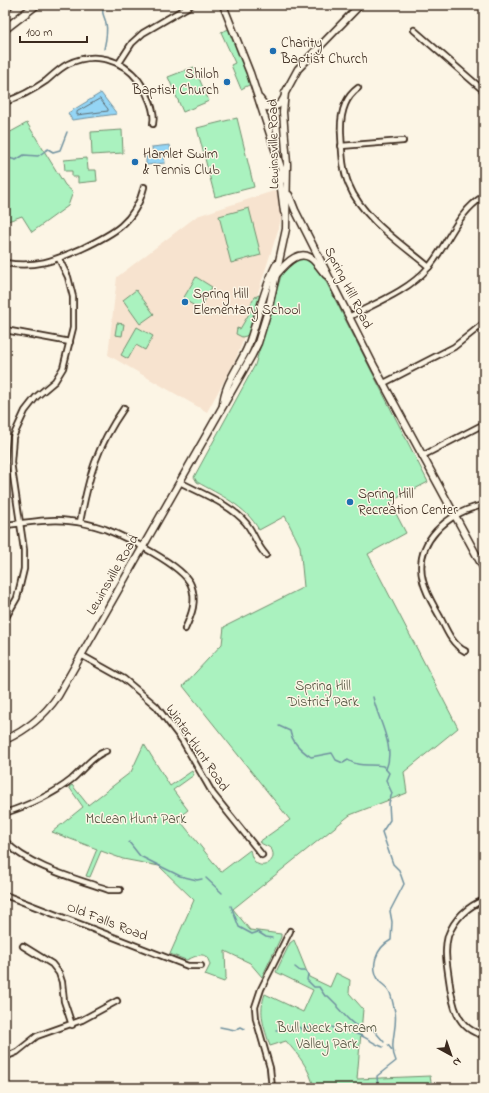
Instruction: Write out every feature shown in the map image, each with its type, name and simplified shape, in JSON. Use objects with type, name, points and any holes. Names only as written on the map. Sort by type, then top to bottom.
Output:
[{"type":"highway","points":[[5,9],[9,5]]},
{"type":"highway","points":[[5,29],[36,5]]},
{"type":"main road","name":"Spring Hill Road","points":[[223,5],[257,93],[295,210],[422,456],[484,569]]},
{"type":"main road","name":"Lewinsville Road","points":[[5,740],[24,730],[44,714],[58,696],[258,343],[269,307],[286,229],[287,189],[284,98],[288,85],[298,69],[360,5]]},
{"type":"main road","points":[[257,93],[263,104],[270,108],[277,106],[284,98]]},
{"type":"main road","points":[[274,146],[280,175],[286,229]]},
{"type":"main road","points":[[276,275],[288,260],[302,255],[307,256],[316,262],[332,283]]},
{"type":"main road","name":"Lewinsville Road","points":[[223,405],[223,393],[248,346],[269,278],[278,262]]},
{"type":"main road","points":[[264,294],[268,299],[269,307]]},
{"type":"main road","points":[[248,346],[252,355]]},
{"type":"street","points":[[119,63],[129,47],[142,33],[191,5]]},
{"type":"street","points":[[414,30],[484,91]]},
{"type":"street","points":[[5,102],[30,91],[67,64],[80,59],[100,58],[119,63],[132,73],[142,84],[154,112],[153,124]]},
{"type":"street","points":[[358,88],[348,97],[343,108],[341,122],[341,146],[345,172],[349,185],[362,207],[373,219],[429,267]]},
{"type":"street","points":[[341,146],[403,142]]},
{"type":"street","points":[[5,262],[32,265],[59,259],[106,237],[120,228],[136,209],[144,187]]},
{"type":"street","points":[[350,317],[404,288],[429,267],[459,220],[471,206],[484,196]]},
{"type":"street","points":[[5,619],[17,598],[23,578],[25,560],[11,462],[13,437],[25,412],[60,375],[66,361],[74,318],[73,297],[68,277],[59,259]]},
{"type":"street","points":[[384,383],[454,347],[484,323]]},
{"type":"street","points":[[5,330],[70,342]]},
{"type":"street","points":[[80,522],[88,484],[96,457],[107,433],[124,408]]},
{"type":"street","points":[[422,456],[484,424]]},
{"type":"street","points":[[180,482],[224,506],[240,517],[249,527],[258,545],[266,555]]},
{"type":"street","points":[[465,651],[454,643],[427,592],[421,573],[421,559],[429,539],[439,527],[471,509],[484,505]]},
{"type":"street","points":[[5,525],[55,520],[80,522],[111,532],[177,568],[190,584],[194,604],[191,617],[185,629]]},
{"type":"street","name":"Winter Hunt Road","points":[[81,655],[124,679],[156,706],[182,740],[213,794],[262,855]]},
{"type":"street","points":[[5,813],[49,795],[72,780],[98,755],[106,752]]},
{"type":"street","points":[[5,841],[18,854],[31,861],[109,890],[120,890]]},
{"type":"street","name":"Old Falls Road","points":[[5,895],[188,966],[201,966]]},
{"type":"street","points":[[484,900],[470,907],[455,922],[448,936],[445,951],[450,989],[456,1012],[467,1027],[484,1035]]},
{"type":"street","points":[[272,1088],[270,1068],[258,1025],[255,1007],[261,989],[290,931]]},
{"type":"street","points":[[23,946],[52,964],[59,973],[62,982],[64,1001],[72,1025]]},
{"type":"street","points":[[5,1057],[17,1052],[37,1036],[72,1025],[117,1001]]},
{"type":"shaded area","name":"Spring Hill Elementary School","points":[[283,188],[283,210],[279,227],[241,346],[235,361],[207,412],[108,355],[117,277],[197,216]]},
{"type":"green space","points":[[229,29],[251,84],[241,89],[231,65],[235,63],[221,32]]},
{"type":"green space","points":[[194,67],[209,101],[183,112],[168,77]]},
{"type":"green space","points":[[237,118],[254,187],[215,197],[197,128]]},
{"type":"green space","points":[[27,123],[65,185],[73,192],[68,206],[32,232],[22,216],[5,222],[5,135]]},
{"type":"green space","points":[[122,130],[123,153],[92,155],[91,132]]},
{"type":"green space","points":[[87,158],[88,170],[96,170],[97,181],[78,183],[78,177],[72,177],[72,171],[65,171],[64,160]]},
{"type":"green space","points":[[249,208],[261,255],[231,263],[219,216]]},
{"type":"green space","name":"Spring Hill District Park","points":[[298,258],[308,258],[318,266],[428,482],[390,502],[406,533],[368,554],[458,728],[404,772],[407,793],[350,815],[233,909],[250,930],[281,934],[281,937],[262,977],[250,963],[225,951],[226,977],[224,982],[205,975],[210,965],[206,957],[203,955],[186,960],[170,954],[194,900],[159,866],[123,859],[101,851],[90,877],[86,876],[97,849],[52,832],[83,807],[69,787],[72,785],[88,805],[131,772],[144,744],[170,786],[192,771],[194,775],[173,790],[188,810],[178,818],[221,872],[250,850],[252,858],[255,862],[261,865],[269,863],[273,857],[273,853],[269,847],[259,842],[290,820],[183,686],[222,644],[224,627],[304,587],[300,546],[285,516],[259,530],[254,522],[240,508],[197,482],[194,477],[255,365],[281,276],[285,268]]},
{"type":"green space","points":[[196,277],[212,287],[200,309],[183,299]]},
{"type":"green space","points":[[136,290],[154,314],[140,324],[123,300]]},
{"type":"green space","points":[[259,295],[260,298],[250,333],[242,337],[236,334],[237,328],[240,329],[253,307],[250,305],[255,297]]},
{"type":"green space","points":[[117,323],[124,324],[122,336],[115,335]]},
{"type":"green space","points":[[137,327],[153,336],[145,350],[136,345],[128,359],[121,355]]},
{"type":"green space","name":"Bull Neck Stream Valley Park","points":[[294,940],[309,977],[330,987],[336,973],[350,980],[349,993],[363,1009],[357,1079],[430,1076],[432,1088],[314,1088],[310,1075],[300,1057],[286,1041],[270,1046],[262,1014],[265,994],[303,1012],[313,990],[276,972],[290,943]]},
{"type":"water","points":[[101,93],[117,114],[72,120],[68,113]]},
{"type":"water","points":[[170,145],[171,154],[164,155],[165,163],[146,165],[146,157],[153,156],[152,147]]},
{"type":"waterway","points":[[104,5],[103,13],[107,30],[104,49]]},
{"type":"waterway","points":[[5,157],[16,160],[24,155],[38,156],[48,149],[53,152],[60,150],[67,132]]},
{"type":"waterway","points":[[373,697],[388,743],[389,761],[386,769]]},
{"type":"waterway","points":[[279,726],[290,731],[298,746],[311,757],[332,753],[336,760],[343,763],[348,760],[360,765],[383,766],[389,773],[386,780],[392,793],[389,803],[390,820],[382,832],[393,864],[399,870],[404,884],[390,911],[392,922],[391,940],[381,948],[375,964],[375,970],[380,982],[387,988],[392,997],[396,1018],[393,1042],[396,1061],[377,1076],[378,1088]]},
{"type":"waterway","points":[[129,842],[140,856],[180,876],[197,880],[202,879]]},
{"type":"waterway","points":[[206,878],[222,893]]},
{"type":"waterway","points":[[231,906],[239,927],[252,934],[258,932],[266,937],[272,938]]},
{"type":"waterway","points":[[295,967],[300,971],[306,971],[308,974],[307,980],[314,987],[319,987],[325,996],[328,996],[337,1005],[347,1019],[360,1027],[371,1027],[384,1042]]},
{"type":"waterway","points":[[276,1030],[284,1030],[289,1026],[296,1029],[299,1027],[302,1030],[311,1026],[326,1028]]},
{"type":"waterway","points":[[220,1027],[235,1030],[241,1027],[245,1029]]},
{"type":"waterway","points":[[332,1027],[336,1029],[341,1027],[383,1047]]},
{"type":"waterway","points":[[388,1045],[392,1050]]},
{"type":"place","name":"Charity Baptist Church","points":[[273,51]]},
{"type":"place","name":"Shiloh Baptist Church","points":[[227,82]]},
{"type":"place","name":"Hamlet Swim & Tennis Club","points":[[135,162]]},
{"type":"place","name":"Spring Hill Elementary School","points":[[185,302]]},
{"type":"place","name":"Spring Hill Recreation Center","points":[[350,502]]},
{"type":"park label","name":"McLean Hunt Park","points":[[136,819]]}]
